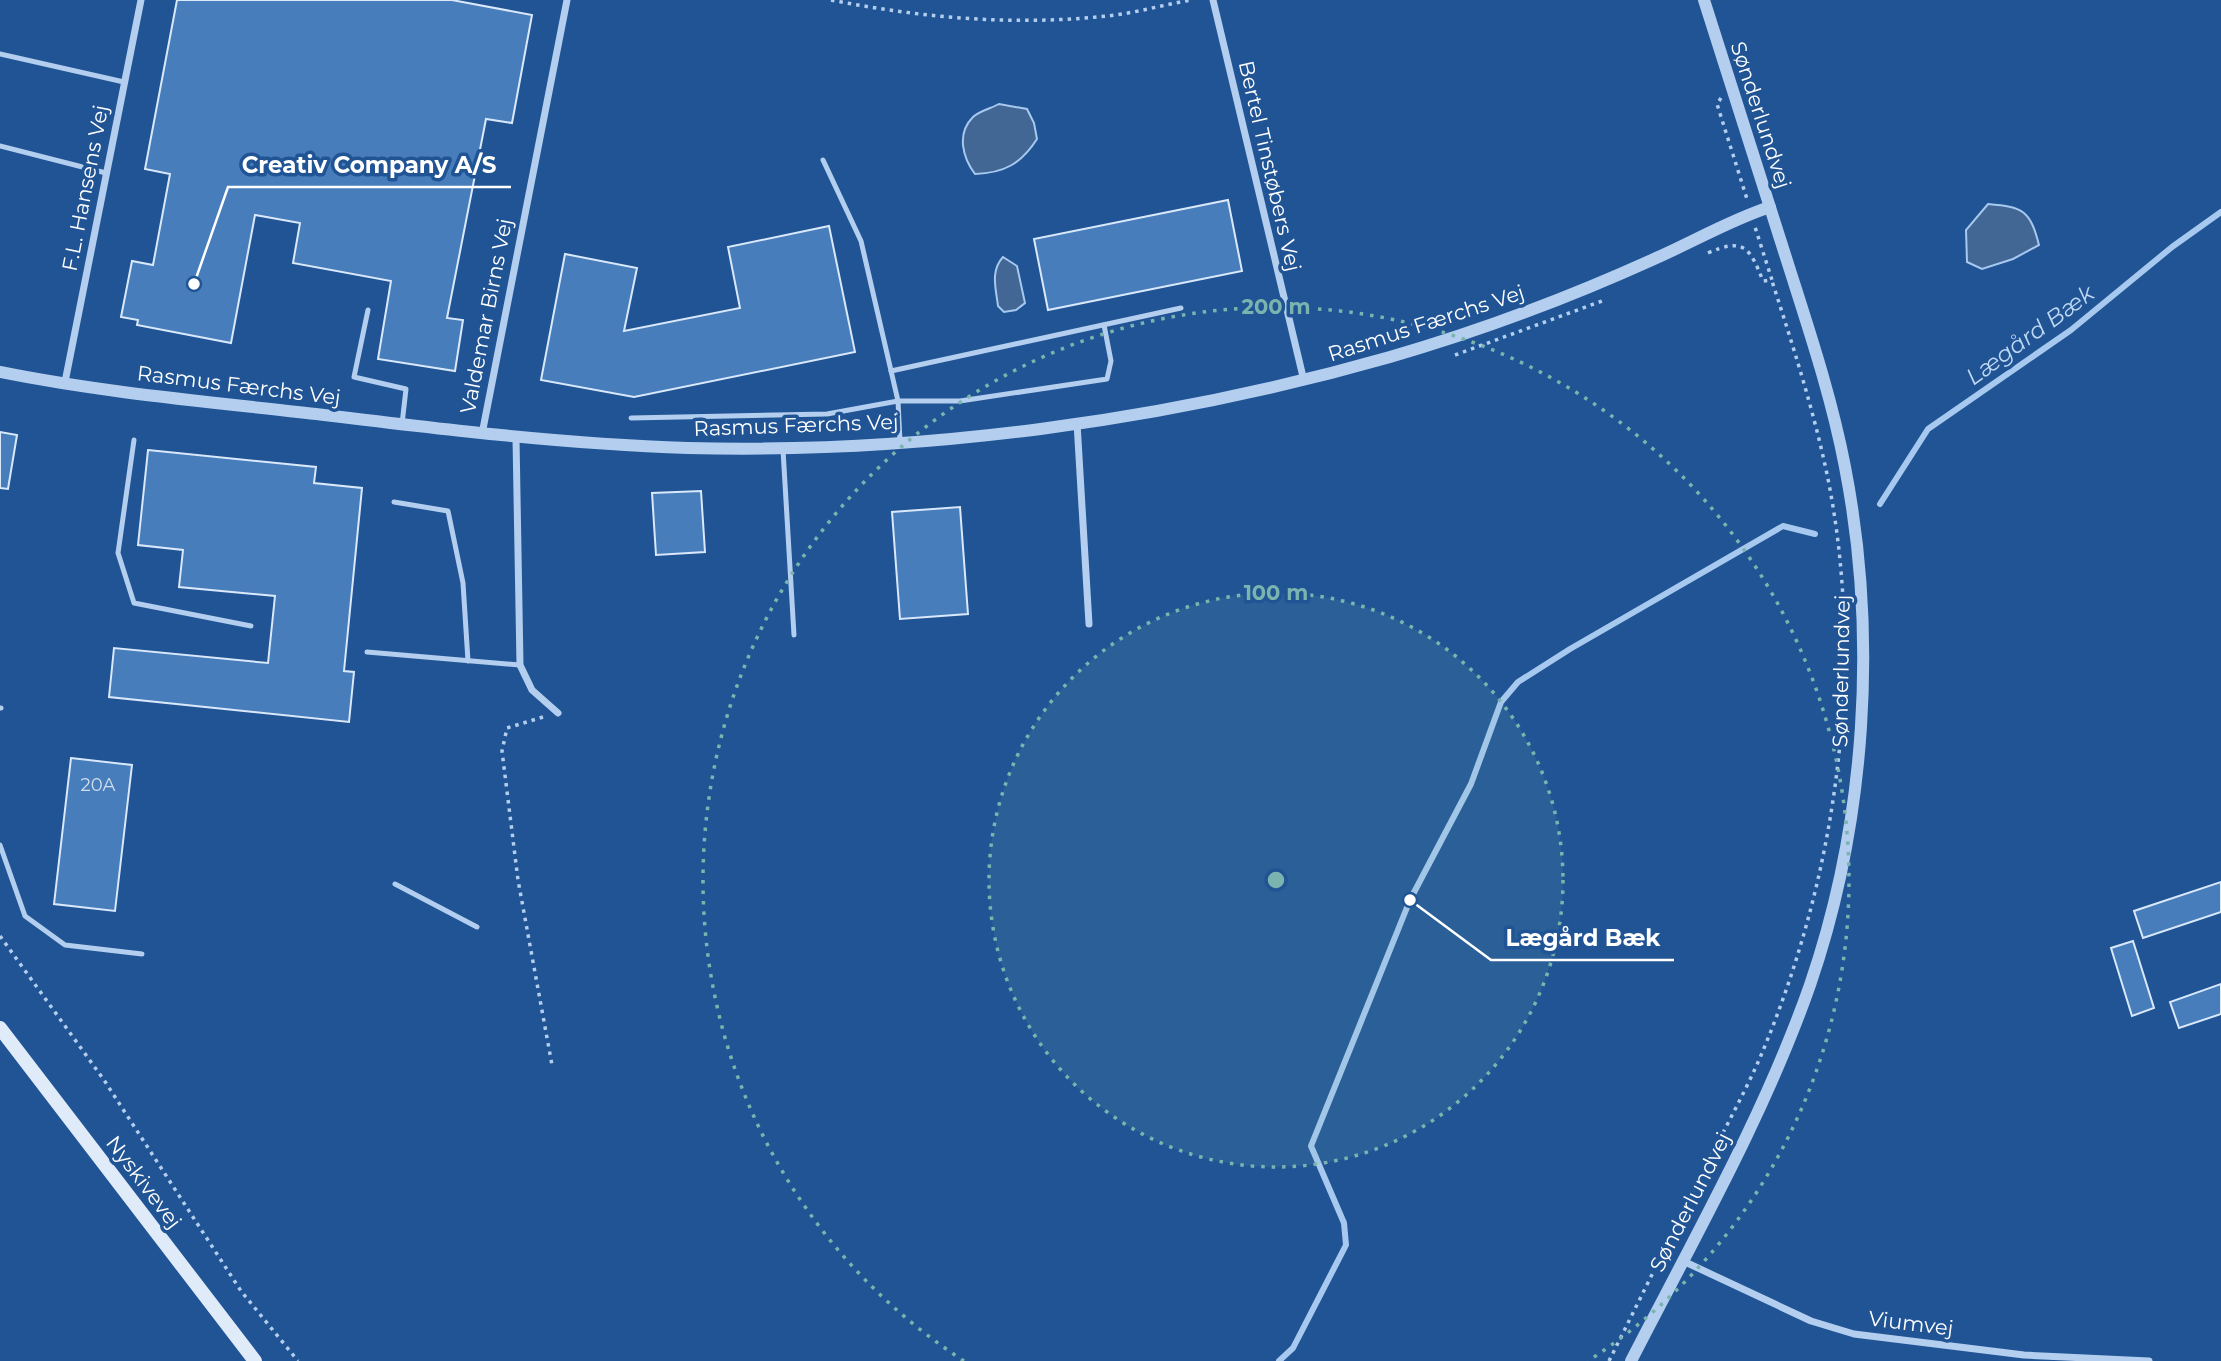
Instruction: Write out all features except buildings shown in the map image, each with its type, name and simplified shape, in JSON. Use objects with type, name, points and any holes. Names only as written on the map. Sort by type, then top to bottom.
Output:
[{"type":"main road","name":"Nyskivevej","points":[[0,1028],[255,1361]]},
{"type":"street","name":"F.L. Hansens Vej","points":[[65,382],[141,0]]},
{"type":"street","name":"Valdemar Birns Vej","points":[[482,434],[567,0]]},
{"type":"street","name":"Bertel Tinstøbers Vej","points":[[1213,0],[1304,380]]},
{"type":"street","name":"Sønderlundvej","points":[[1631,1361],[1773,1080],[1810,983],[1841,866],[1859,758],[1864,680],[1861,588],[1851,500],[1824,381],[1704,0]]},
{"type":"street","name":"Rasmus Færchs Vej","points":[[0,372],[516,438],[691,448],[783,448],[981,436],[1163,411],[1304,380],[1494,324],[1659,257],[1751,213],[1770,207]]},
{"type":"street","points":[[1077,423],[1089,624]]},
{"type":"street","points":[[516,438],[520,665],[532,690],[558,713]]},
{"type":"street","name":"Viumvej","points":[[1682,1260],[1811,1321],[1854,1334],[2024,1355],[2149,1361]]},
{"type":"lane","points":[[0,54],[124,82]]},
{"type":"lane","points":[[0,146],[106,173]]},
{"type":"lane","points":[[823,160],[861,242],[898,401],[900,441]]},
{"type":"lane","points":[[891,371],[1181,308]]},
{"type":"lane","points":[[368,310],[354,377],[406,389],[402,424]]},
{"type":"lane","points":[[631,418],[827,414],[898,401],[960,401],[1107,379],[1111,360],[1104,325]]},
{"type":"lane","points":[[134,440],[118,553],[134,603],[251,626]]},
{"type":"lane","points":[[783,448],[794,635]]},
{"type":"lane","points":[[394,502],[448,511],[463,583],[468,661]]},
{"type":"lane","points":[[367,652],[520,665]]},
{"type":"lane","points":[[0,845],[25,916],[65,945],[142,954]]},
{"type":"lane","points":[[395,884],[477,927]]},
{"type":"path","points":[[831,0],[954,19],[1020,21],[1108,16],[1191,0]]},
{"type":"path","points":[[1609,1361],[1759,1060],[1789,978],[1822,865],[1837,767],[1843,678],[1836,532],[1810,401],[1717,104],[1719,99],[1734,94]]},
{"type":"path","points":[[1700,256],[1725,245],[1740,245],[1753,255],[1763,281],[1772,280]]},
{"type":"path","points":[[1445,357],[1469,352],[1602,300]]},
{"type":"path","points":[[552,1065],[518,880],[502,751],[507,728],[558,713]]},
{"type":"path","points":[[0,936],[104,1080],[241,1291],[298,1361]]},
{"type":"water","points":[[999,104],[1027,109],[1034,123],[1037,139],[1025,155],[1011,166],[995,172],[975,174],[967,161],[963,146],[964,131],[976,115]]},
{"type":"water","points":[[1988,204],[2023,212],[2032,224],[2039,245],[2013,259],[1982,269],[1967,262],[1966,230]]},
{"type":"water","points":[[1003,257],[1017,266],[1025,303],[1016,310],[1004,312],[998,306],[995,280],[996,268]]},
{"type":"waterway","name":"Lægård Bæk","points":[[1880,504],[1928,429],[2071,330],[2172,247],[2221,212]]},
{"type":"waterway","name":"Lægård Bæk","points":[[1279,1361],[1293,1348],[1346,1245],[1344,1223],[1311,1146],[1410,900],[1471,784],[1501,702],[1518,682],[1570,649],[1783,526],[1815,534]]},
{"type":"place","name":"Creativ Company A/S","points":[[194,284]]},
{"type":"place","name":"Lægård Bæk","points":[[1410,900]]}]
